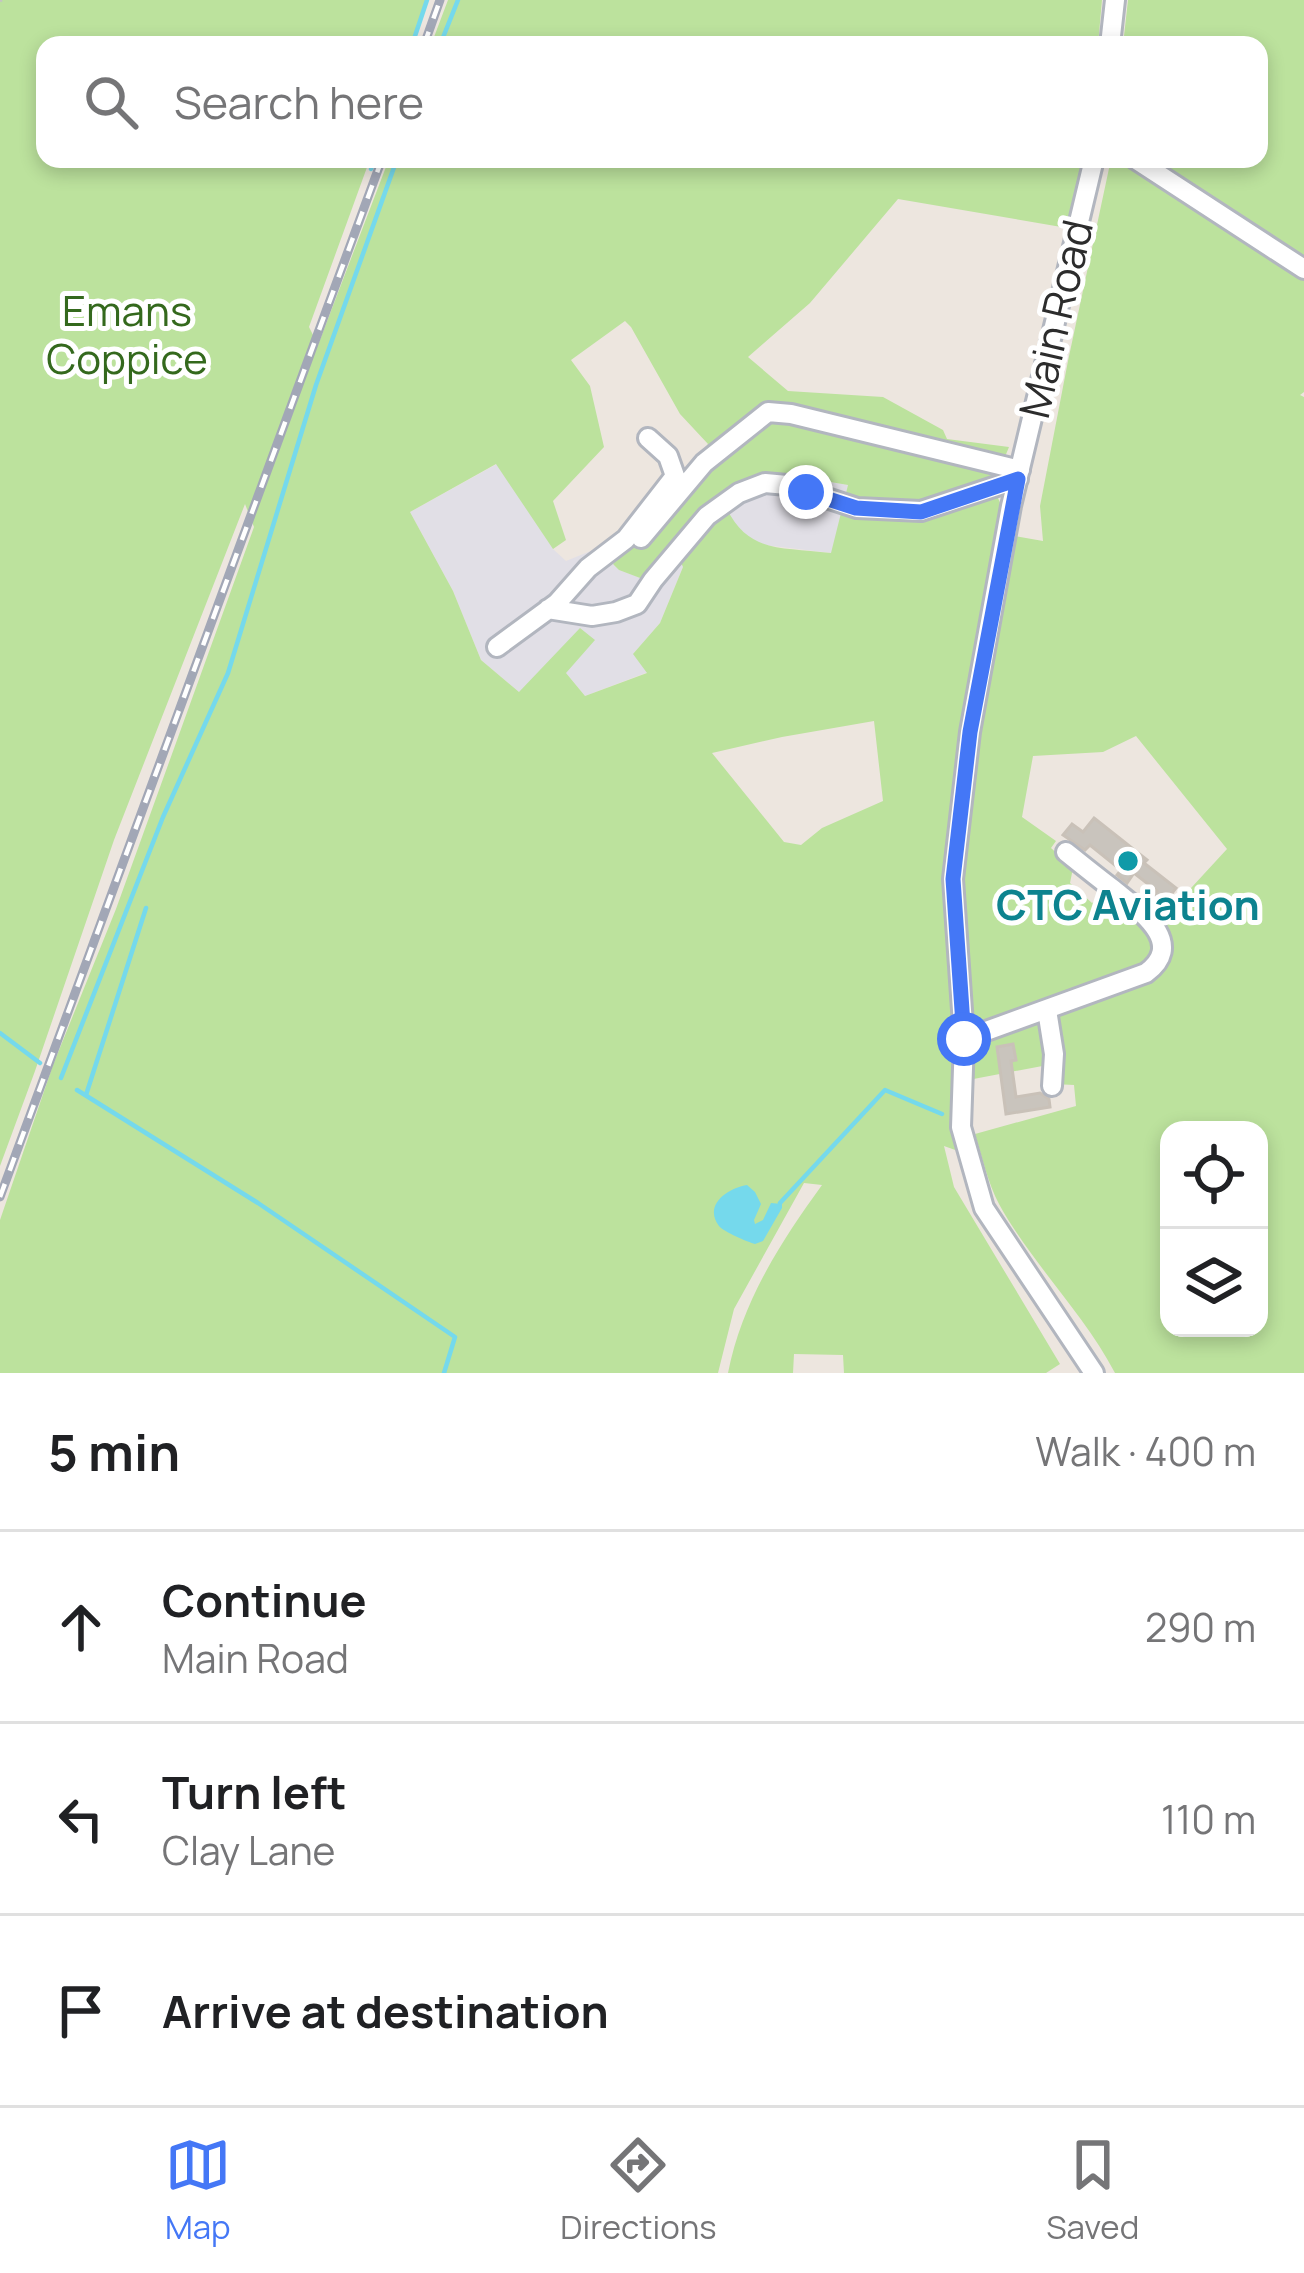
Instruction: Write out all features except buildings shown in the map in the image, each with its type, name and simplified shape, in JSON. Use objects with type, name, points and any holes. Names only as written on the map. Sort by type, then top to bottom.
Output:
[{"type":"street","points":[[1111,36],[1115,0]]},
{"type":"street","name":"Main Road","points":[[1089,1371],[984,1208],[962,1127],[964,1039],[953,879],[970,732],[1019,474],[1092,168]]},
{"type":"street","points":[[1149,168],[1304,269]]},
{"type":"street","points":[[640,538],[704,463],[768,412],[1019,474]]},
{"type":"street","points":[[497,647],[557,603],[588,568],[626,539],[675,476],[668,456],[649,439]]},
{"type":"street","points":[[548,609],[592,616],[637,604],[707,516],[739,493],[765,483],[787,485],[856,508],[921,512],[1019,474]]},
{"type":"street","points":[[964,1039],[1146,973],[1162,956],[1161,940],[1150,920],[1066,852]]},
{"type":"street","points":[[1047,1010],[1054,1054],[1052,1086]]},
{"type":"shaded area","points":[[497,464],[553,549],[566,561],[598,548],[619,570],[656,583],[678,555],[683,567],[660,623],[634,653],[648,672],[585,696],[566,673],[519,692],[481,660],[453,591],[410,512]]},
{"type":"shaded area","points":[[772,472],[848,485],[832,553],[764,545],[734,525],[720,495]]},
{"type":"green space","name":"Emans Coppice","points":[[0,0],[428,0],[415,36],[36,36],[36,168],[367,168],[309,327],[318,345],[386,168],[1083,168],[1073,229],[898,199],[810,303],[748,357],[788,391],[883,397],[943,430],[947,439],[1009,447],[993,486],[1014,536],[1043,541],[1040,506],[1109,168],[1268,168],[1268,36],[1124,36],[1128,0],[1304,0],[1304,392],[1300,395],[1304,397],[1304,1373],[1115,1373],[999,1204],[975,1134],[1076,1106],[1074,1085],[1054,1084],[1053,1064],[963,1081],[954,1017],[958,1151],[944,1146],[954,1187],[1060,1364],[1046,1373],[844,1373],[843,1355],[794,1354],[793,1373],[728,1373],[764,1274],[822,1185],[804,1183],[734,1309],[718,1373],[0,1373],[0,1220],[254,527],[245,504],[114,840],[0,1166]],"holes":[[[625,321],[680,414],[708,444],[613,564],[656,584],[678,556],[683,567],[660,623],[633,654],[647,673],[585,696],[566,673],[595,640],[580,628],[519,692],[481,660],[453,591],[410,512],[496,464],[553,549],[566,540],[553,501],[604,447],[590,386],[571,360]],[[772,472],[848,485],[831,553],[764,544],[751,538],[729,514],[720,494]],[[1008,574],[961,834],[960,806]],[[874,721],[883,801],[822,828],[801,845],[784,842],[712,753]],[[1136,736],[1227,849],[1156,926],[1111,891],[1092,903],[1070,883],[1073,868],[1051,848],[1056,841],[1022,817],[1033,756],[1103,752]]]},
{"type":"green space","points":[[448,0],[1102,0],[1099,36],[434,36]]},
{"type":"water","points":[[747,1185],[761,1204],[755,1224],[763,1220],[771,1203],[782,1204],[763,1241],[755,1244],[719,1226],[714,1211],[720,1199]]},
{"type":"waterway","points":[[415,36],[427,0]]},
{"type":"waterway","points":[[444,36],[458,0]]},
{"type":"waterway","points":[[61,1078],[163,817],[228,673],[316,385],[394,168]]},
{"type":"waterway","points":[[86,1095],[146,908]]},
{"type":"waterway","points":[[0,1033],[40,1063]]},
{"type":"waterway","points":[[77,1090],[258,1203],[455,1337],[444,1373]]},
{"type":"waterway","points":[[780,1203],[885,1090],[942,1114]]},
{"type":"railway","points":[[427,36],[440,0]]},
{"type":"railway","points":[[0,1197],[379,168]]},
{"type":"place","name":"CTC Aviation","points":[[1128,861]]},
{"type":"route","points":[[806,492],[856,508],[921,512],[1018,479],[970,732],[953,879],[964,1039]]}]
